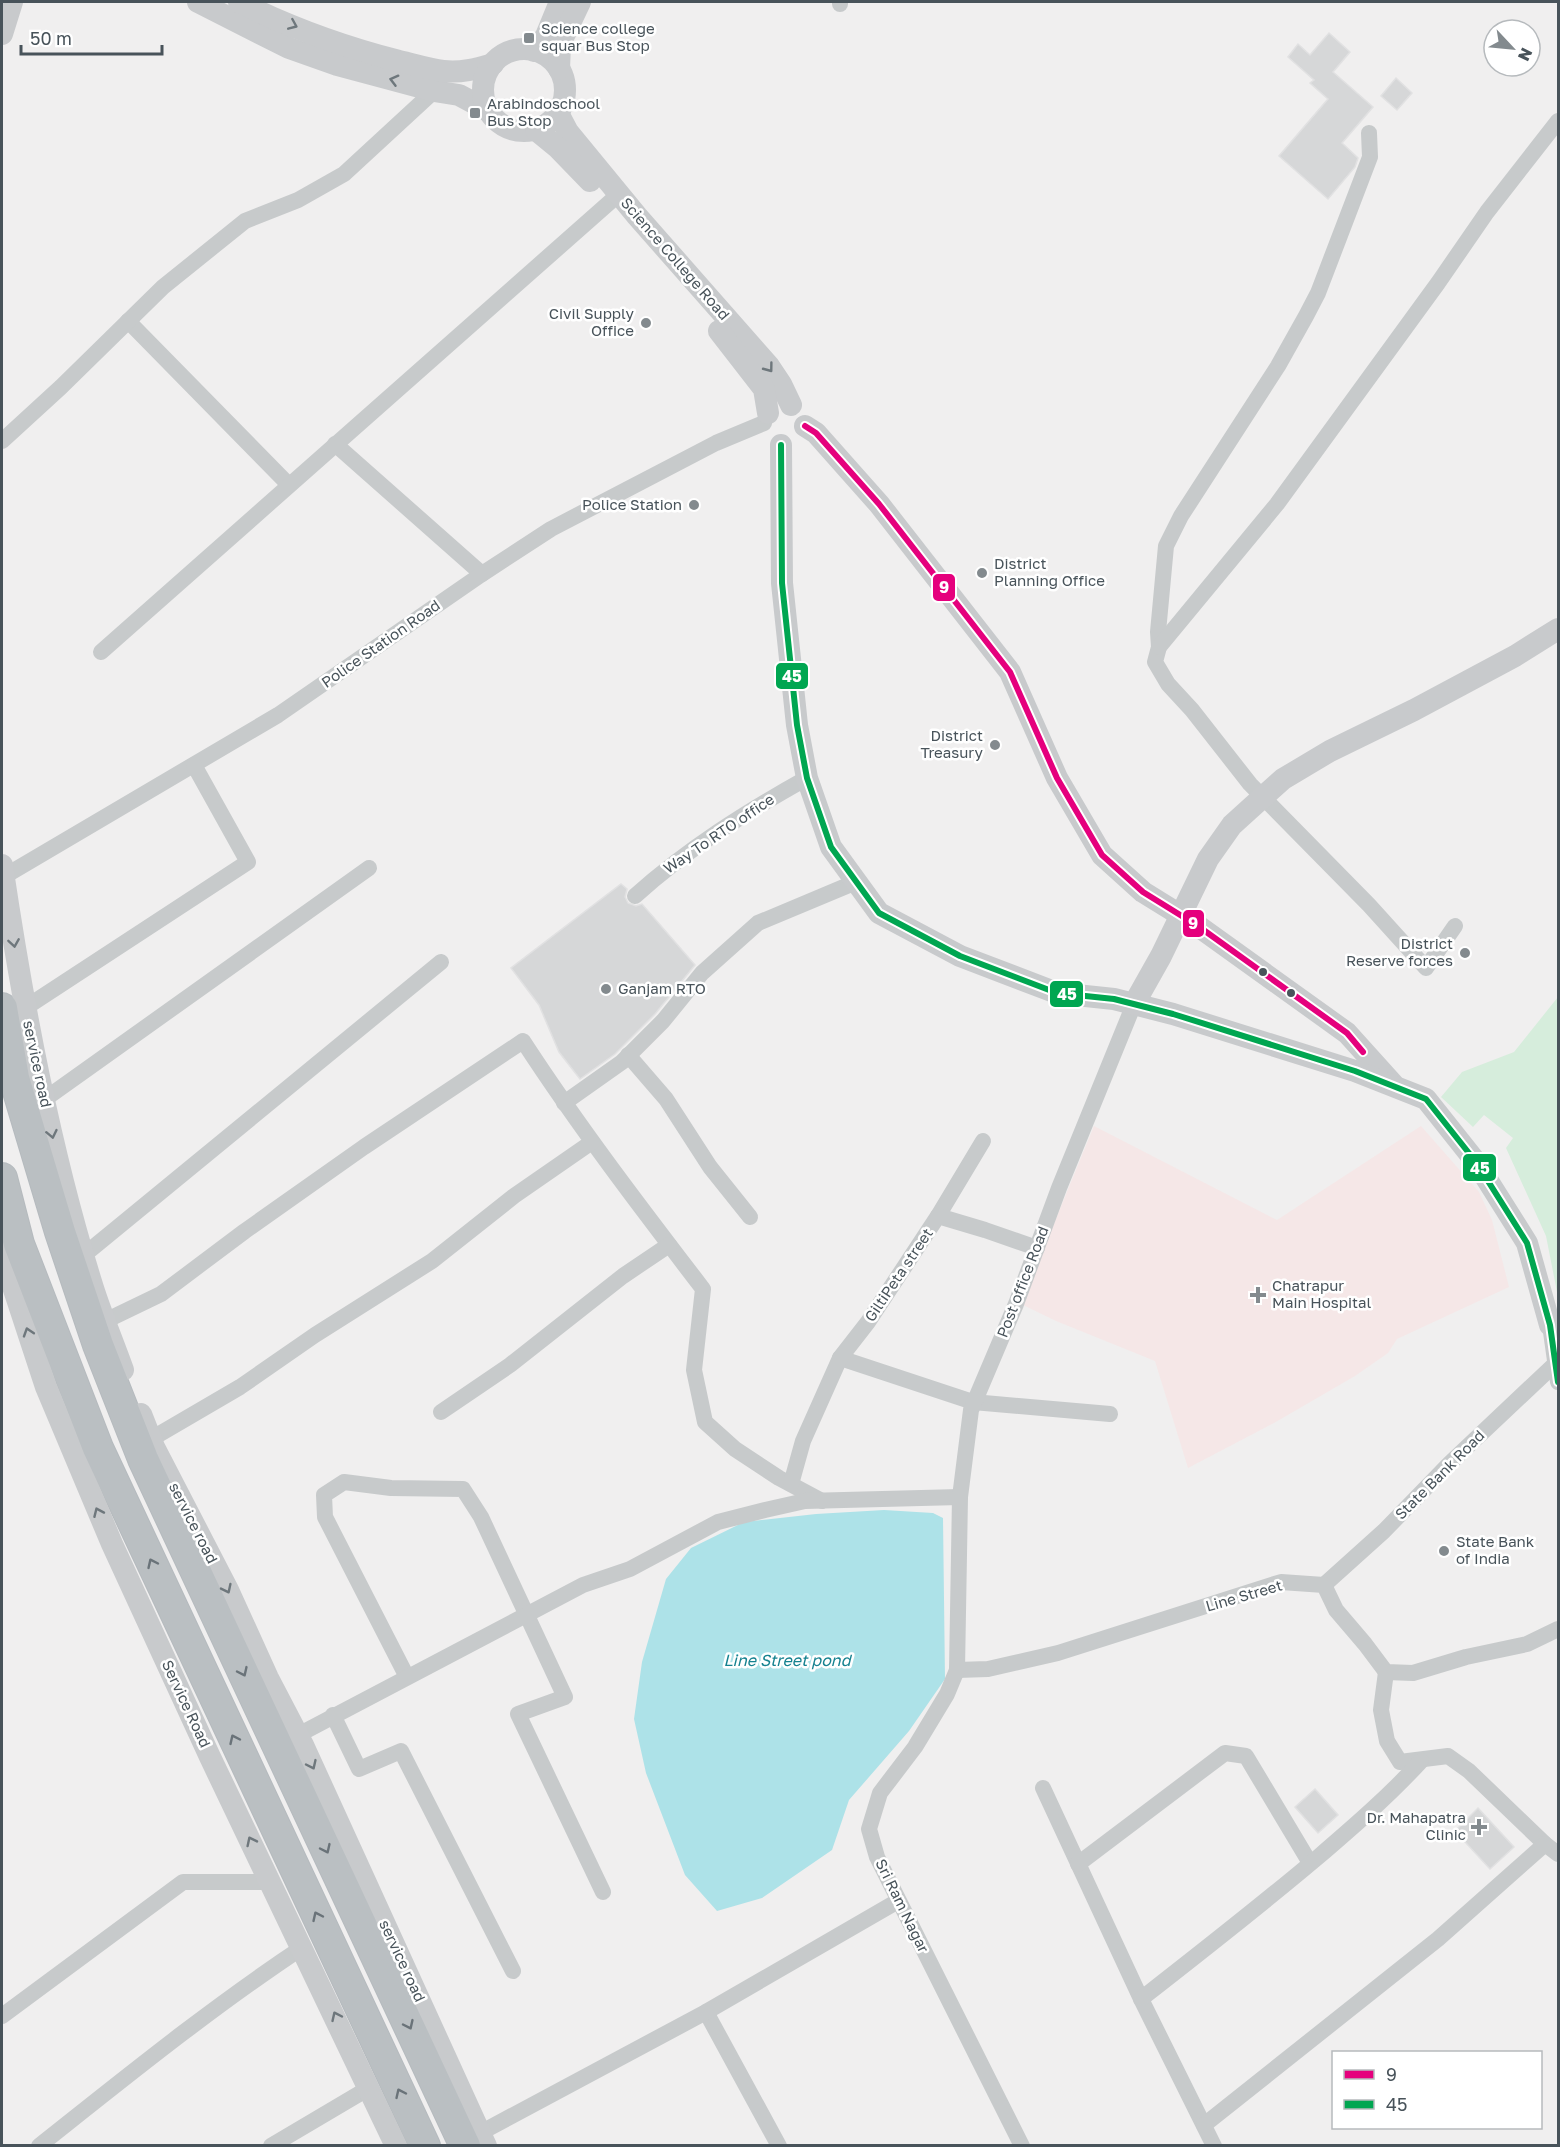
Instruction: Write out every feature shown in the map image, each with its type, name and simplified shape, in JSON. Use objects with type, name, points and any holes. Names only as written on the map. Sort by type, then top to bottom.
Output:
[{"type":"highway","points":[[13,1008],[14,1078],[60,1232],[98,1345],[143,1459],[477,2141]]},
{"type":"highway","points":[[2,1178],[19,1244],[98,1448],[425,2145]]},
{"type":"main road","points":[[2,34],[12,2]]},
{"type":"main road","points":[[198,2],[299,51],[337,65],[434,91],[459,95],[489,111]]},
{"type":"main road","points":[[239,2],[364,52],[417,65],[443,71],[465,72],[493,64]]},
{"type":"main road","points":[[534,51],[546,36],[560,2]]},
{"type":"main road","points":[[559,69],[560,44],[580,2]]},
{"type":"main road","points":[[522,49],[544,54],[559,69],[564,80],[565,92],[558,113],[549,123],[536,130],[523,132],[509,129],[497,122],[484,98],[484,85],[493,64],[501,57],[522,49]]},
{"type":"main road","name":"Science College Road","points":[[558,113],[568,132],[613,199],[764,389],[766,418]]},
{"type":"main road","name":"Science College Road","points":[[536,130],[613,199],[769,366],[791,405]]},
{"type":"main road","points":[[778,405],[791,405],[801,413],[805,426],[800,438],[787,445],[781,445],[769,438],[766,418],[778,405]]},
{"type":"main road","points":[[805,426],[816,433],[879,504],[1010,672],[1058,778],[1101,855],[1143,891],[1198,926],[1347,1033],[1396,1087]]},
{"type":"main road","points":[[781,445],[782,583],[797,725],[807,778],[831,847],[879,913],[960,956],[1057,993],[1114,999],[1173,1014],[1355,1071],[1426,1099],[1476,1162],[1527,1243],[1550,1325]]},
{"type":"main road","name":"Post office Road","points":[[1134,1004],[1208,859],[1232,825],[1283,779],[1330,751],[1414,710],[1515,656],[1558,629]]},
{"type":"main road","name":"service road","points":[[2,871],[13,1008],[45,1099],[55,1146],[93,1289],[151,1439],[228,1590],[268,1678],[298,1735],[477,2141]]},
{"type":"main road","name":"Service Road","points":[[2,1253],[46,1388],[77,1463],[205,1747],[303,1947],[396,2145]]},
{"type":"street","points":[[2,441],[163,287],[245,221],[298,200],[344,174],[434,91]]},
{"type":"street","points":[[1455,926],[1426,968],[1369,905],[1250,784],[1192,710],[1168,684],[1155,662],[1160,647],[1277,504],[1487,213],[1558,121]]},
{"type":"street","points":[[1160,647],[1158,632],[1167,546],[1181,516],[1278,366],[1310,309],[1370,157],[1370,133]]},
{"type":"street","points":[[101,652],[613,199]]},
{"type":"street","points":[[128,321],[289,485]]},
{"type":"street","name":"Police Station Road","points":[[2,871],[194,765],[278,715],[551,529],[766,418]]},
{"type":"street","points":[[335,444],[482,574]]},
{"type":"street","points":[[13,1008],[248,862],[194,765]]},
{"type":"street","name":"Way To RTO office","points":[[634,896],[659,873],[714,833],[807,778]]},
{"type":"street","points":[[45,1099],[369,868]]},
{"type":"street","points":[[564,1103],[628,1055],[663,1021],[702,973],[758,923],[856,882]]},
{"type":"street","points":[[84,1255],[441,962]]},
{"type":"street","name":"Post office Road","points":[[957,1670],[960,1497],[974,1402],[1016,1304],[1098,1089],[1134,1004]]},
{"type":"street","points":[[105,1321],[161,1294],[337,1166],[523,1041],[592,1142],[703,1289],[694,1370],[705,1422],[735,1449],[822,1501]]},
{"type":"street","points":[[628,1055],[666,1099],[710,1167],[750,1217]]},
{"type":"street","points":[[938,1216],[983,1141]]},
{"type":"street","points":[[151,1439],[240,1387],[315,1335],[432,1261],[514,1196],[592,1142]]},
{"type":"street","name":"GiltiPeta street","points":[[791,1484],[803,1441],[840,1359],[868,1322],[938,1216],[1037,1248]]},
{"type":"street","points":[[441,1412],[510,1365],[614,1283],[669,1245]]},
{"type":"street","points":[[1550,1325],[1558,1382]]},
{"type":"street","points":[[840,1359],[974,1402],[1110,1414]]},
{"type":"street","name":"State Bank Road","points":[[1324,1585],[1384,1531],[1449,1464],[1555,1364]]},
{"type":"street","points":[[406,1677],[325,1516],[324,1495],[344,1482],[391,1488],[463,1489],[481,1517],[565,1697],[518,1714],[603,1892]]},
{"type":"street","points":[[298,1735],[583,1585],[630,1569],[718,1522],[806,1501],[960,1497]]},
{"type":"street","name":"Line Street","points":[[957,1670],[988,1670],[1059,1653],[1281,1582],[1324,1585]]},
{"type":"street","points":[[1204,2125],[1552,1849],[1475,1777],[1448,1756],[1400,1762],[1387,1741],[1381,1710],[1386,1672],[1336,1610],[1324,1585]]},
{"type":"street","points":[[1386,1672],[1413,1673],[1466,1657],[1527,1644],[1558,1629]]},
{"type":"street","name":"Sri Ram Nagar","points":[[957,1670],[947,1694],[915,1747],[880,1793],[869,1829],[877,1857],[898,1901],[1022,2145]]},
{"type":"street","points":[[333,1715],[359,1769],[401,1751],[513,1971]]},
{"type":"street","points":[[1078,1864],[1226,1753],[1246,1756],[1310,1863]]},
{"type":"street","points":[[1141,1999],[1243,1920],[1393,1792],[1421,1761]]},
{"type":"street","points":[[1043,1788],[1141,1999],[1214,2145]]},
{"type":"street","points":[[2,2016],[183,1882],[271,1882]]},
{"type":"street","points":[[477,2141],[898,1901]]},
{"type":"street","points":[[39,2145],[153,2055],[263,1973],[303,1947]]},
{"type":"street","points":[[706,2012],[779,2145]]},
{"type":"street","points":[[271,2145],[369,2088]]},
{"type":"shaded area","name":"Chatrapur Main Hospital","points":[[1094,1126],[1277,1220],[1421,1126],[1479,1192],[1492,1220],[1509,1287],[1397,1339],[1388,1353],[1355,1376],[1274,1423],[1188,1468],[1155,1361],[1056,1321],[1021,1304]]},
{"type":"green space","points":[[1558,997],[1558,1297],[1546,1236],[1506,1148],[1513,1138],[1484,1115],[1473,1127],[1441,1097],[1462,1072],[1514,1052]]},
{"type":"water","name":"Line Street pond","points":[[884,1510],[933,1513],[943,1518],[945,1679],[909,1731],[849,1800],[832,1850],[762,1898],[717,1911],[685,1875],[646,1773],[634,1719],[642,1662],[666,1579],[691,1548],[744,1522],[816,1514]]},
{"type":"building","points":[[1329,33],[1350,52],[1333,72],[1373,107],[1342,143],[1358,158],[1355,167],[1328,199],[1279,156],[1328,99],[1310,83],[1314,80],[1288,57],[1298,44],[1310,55]]},
{"type":"building","points":[[1396,78],[1412,93],[1397,110],[1381,96]]},
{"type":"building","name":"Ganjam RTO","points":[[621,884],[627,889],[625,897],[628,903],[636,906],[642,904],[695,965],[655,1014],[615,1054],[580,1079],[559,1052],[539,1005],[511,968]]},
{"type":"building","points":[[1315,1789],[1338,1815],[1318,1833],[1295,1807]]},
{"type":"building","points":[[1478,1808],[1514,1847],[1490,1869],[1455,1831]]},
{"type":"transit line","name":"9","points":[[805,426],[816,433],[879,504],[1010,672],[1057,778],[1102,855],[1143,892],[1198,926],[1347,1033],[1363,1052]]},
{"type":"transit line","name":"45","points":[[781,445],[782,583],[797,725],[807,778],[831,847],[879,913],[960,956],[1057,993],[1114,999],[1173,1014],[1355,1071],[1426,1099],[1476,1162],[1527,1243],[1550,1325],[1558,1382]]},
{"type":"place","name":"Science college squar Bus Stop","points":[[529,38]]},
{"type":"place","name":"Arabindoschool Bus Stop","points":[[475,113]]},
{"type":"place","name":"Civil Supply Office","points":[[646,323]]},
{"type":"place","name":"Police Station","points":[[694,505]]},
{"type":"place","name":"District Planning Office","points":[[982,573]]},
{"type":"place","name":"District Treasury","points":[[995,745]]},
{"type":"place","name":"District Reserve forces","points":[[1465,953]]},
{"type":"place","name":"Ganjam RTO","points":[[606,989]]},
{"type":"place","name":"Chatrapur Main Hospital","points":[[1258,1295]]},
{"type":"place","name":"State Bank of India","points":[[1444,1551]]},
{"type":"place","name":"Dr. Mahapatra Clinic","points":[[1479,1827]]}]
